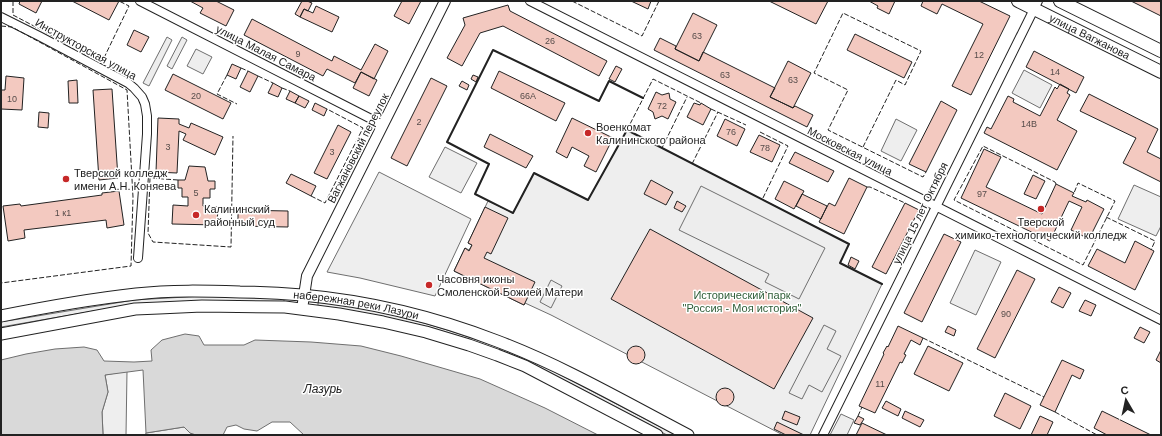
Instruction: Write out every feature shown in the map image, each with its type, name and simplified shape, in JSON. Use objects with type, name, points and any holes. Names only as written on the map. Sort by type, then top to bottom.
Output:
[{"type":"main road","name":"улица Вагжанова","points":[[1018,1],[1036,5],[1161,72]]},
{"type":"main road","name":"улица Вагжанова","points":[[1060,1],[1161,51]]},
{"type":"main road","name":"набережная реки Лазури","points":[[1,316],[129,295],[202,291],[304,295],[362,303],[442,322],[492,339],[554,366],[688,435]]},
{"type":"main road","name":"набережная реки Лазури","points":[[1,334],[135,309],[202,306],[277,307],[353,316],[426,332],[525,366],[657,435]]},
{"type":"street","name":"улица Малая Самара","points":[[140,1],[383,125]]},
{"type":"street","name":"Вагжановский переулок","points":[[302,309],[307,276],[445,1]]},
{"type":"street","name":"Московская улица","points":[[530,1],[1161,320]]},
{"type":"street","name":"улица 15 лет Октября","points":[[823,435],[1036,5]]},
{"type":"street","name":"Инструкторская улица","points":[[1,17],[128,83],[137,90],[142,97],[147,112],[148,134],[138,258]]},
{"type":"green space","points":[[196,49],[212,57],[203,74],[187,66]]},
{"type":"green space","points":[[896,119],[917,130],[901,161],[881,151]]},
{"type":"green space","name":"Исторический парк \"Россия - Моя история\"","points":[[627,130],[849,244],[840,263],[882,284],[810,435],[783,435],[551,315],[525,303],[524,305],[454,271],[465,248],[469,250],[472,245],[468,243],[488,201],[513,213],[534,173],[588,200]]},
{"type":"green space","points":[[445,147],[477,163],[461,193],[429,177]]},
{"type":"green space","points":[[379,172],[471,219],[435,296],[360,278],[327,272]]},
{"type":"green space","points":[[1134,185],[1161,197],[1161,226],[1156,236],[1118,219]]},
{"type":"green space","points":[[203,296],[284,299],[284,303],[203,301],[134,304],[1,327],[1,322],[134,300]]},
{"type":"green space","points":[[318,301],[357,307],[411,319],[463,335],[501,349],[500,352],[318,306]]},
{"type":"green space","points":[[530,359],[676,435],[667,435],[529,363],[528,360]]},
{"type":"green space","points":[[127,371],[126,435],[102,435],[102,412],[108,392],[105,375]]},
{"type":"green space","points":[[184,427],[190,433],[196,435],[145,435],[146,433]]},
{"type":"shaded area","points":[[167,37],[172,40],[149,86],[143,83]]},
{"type":"shaded area","points":[[182,37],[187,40],[172,69],[167,66]]},
{"type":"shaded area","points":[[1024,70],[1052,85],[1040,108],[1012,93]]},
{"type":"shaded area","points":[[701,186],[825,248],[799,299],[765,282],[769,274],[679,230]]},
{"type":"shaded area","points":[[975,250],[1001,262],[976,315],[950,303]]},
{"type":"shaded area","points":[[551,280],[562,286],[551,308],[540,302]]},
{"type":"shaded area","points":[[824,325],[836,331],[827,349],[841,356],[822,392],[809,385],[802,399],[789,393]]},
{"type":"shaded area","points":[[841,414],[854,420],[847,435],[830,435]]},
{"type":"water","name":"Лазурь","points":[[185,334],[199,336],[204,345],[244,345],[255,340],[361,346],[480,379],[545,408],[598,435],[304,435],[290,422],[272,422],[257,431],[244,429],[236,425],[227,427],[223,435],[196,435],[190,433],[184,427],[146,433],[143,370],[105,375],[108,392],[102,412],[103,435],[1,435],[1,360],[55,349],[84,347],[97,350],[104,361],[152,361],[151,350],[162,340]]},
{"type":"building","points":[[20,1],[42,1],[36,13],[19,4]]},
{"type":"building","points":[[72,1],[119,1],[109,20]]},
{"type":"building","points":[[190,1],[216,1],[234,10],[226,26],[200,13],[203,8]]},
{"type":"building","points":[[302,1],[312,3],[308,11],[304,9],[300,17],[295,14]]},
{"type":"building","points":[[402,1],[421,1],[409,24],[394,16]]},
{"type":"building","points":[[631,1],[651,1],[648,9]]},
{"type":"building","points":[[769,1],[808,2],[828,1],[816,24]]},
{"type":"building","points":[[869,1],[895,1],[889,14],[877,8],[878,6]]},
{"type":"building","points":[[923,1],[979,1],[1010,16],[971,95],[952,86],[983,24],[942,4],[937,14],[921,6]]},
{"type":"building","points":[[1131,1],[1161,1],[1161,16]]},
{"type":"building","points":[[508,5],[510,11],[607,61],[599,76],[503,26],[480,33],[462,66],[447,58],[465,25],[463,18]]},
{"type":"building","points":[[316,6],[339,17],[332,32],[300,17],[304,9],[313,13]]},
{"type":"building","points":[[693,13],[717,25],[699,61],[675,49]]},
{"type":"building","points":[[252,19],[332,61],[334,56],[361,70],[375,44],[388,51],[374,79],[361,72],[355,83],[327,69],[323,76],[244,35]]},
{"type":"building","points":[[134,30],[149,37],[141,52],[127,45]]},
{"type":"building","points":[[855,34],[912,62],[904,78],[847,50]]},
{"type":"building","points":[[660,38],[676,46],[675,49],[699,61],[703,52],[775,88],[770,97],[793,108],[795,106],[813,115],[807,127],[654,50]]},
{"type":"building","points":[[1034,51],[1084,77],[1076,93],[1026,67]]},
{"type":"building","points":[[788,61],[811,73],[793,108],[770,97]]},
{"type":"building","points":[[232,64],[241,68],[236,79],[227,75]]},
{"type":"building","points":[[616,66],[622,69],[615,82],[609,79]]},
{"type":"building","points":[[248,71],[258,76],[250,92],[240,87]]},
{"type":"building","points":[[499,71],[565,103],[556,121],[491,88]]},
{"type":"building","points":[[361,72],[377,80],[369,96],[353,88]]},
{"type":"building","points":[[173,74],[231,103],[223,119],[165,90]]},
{"type":"building","points":[[473,75],[478,77],[476,82],[471,79]]},
{"type":"building","points":[[6,76],[24,78],[22,110],[1,109],[1,90],[5,90]]},
{"type":"building","points":[[431,78],[447,86],[407,166],[391,158]]},
{"type":"building","points":[[77,80],[78,103],[69,103],[68,81]]},
{"type":"building","points":[[462,81],[469,85],[467,90],[459,86]]},
{"type":"building","points":[[273,83],[282,88],[278,97],[268,93]]},
{"type":"building","points":[[1060,84],[1069,89],[1067,93],[1070,95],[1057,120],[1077,131],[1057,170],[984,133],[987,127],[991,129],[1008,96],[1014,99],[1013,102],[1040,116],[1055,87],[1057,89]]},
{"type":"building","points":[[112,89],[118,178],[99,180],[93,90]]},
{"type":"building","points":[[290,91],[299,96],[295,103],[286,99]]},
{"type":"building","points":[[656,92],[662,95],[669,93],[670,99],[676,102],[668,119],[662,116],[655,119],[653,112],[648,109]]},
{"type":"building","points":[[1089,94],[1158,129],[1147,152],[1161,159],[1161,182],[1123,163],[1136,138],[1080,111]]},
{"type":"building","points":[[299,96],[309,101],[305,108],[295,103]]},
{"type":"building","points":[[941,101],[957,110],[926,172],[909,164]]},
{"type":"building","points":[[315,103],[327,109],[324,116],[312,110]]},
{"type":"building","points":[[694,103],[700,105],[701,103],[711,109],[703,125],[687,117]]},
{"type":"building","points":[[39,112],[49,113],[48,128],[38,127]]},
{"type":"building","points":[[158,118],[179,119],[179,124],[189,128],[191,123],[223,137],[215,155],[183,140],[186,134],[179,131],[177,173],[156,172]]},
{"type":"building","points":[[572,118],[613,138],[596,172],[584,166],[589,156],[572,147],[567,158],[556,152]]},
{"type":"building","points":[[725,119],[745,129],[737,146],[717,136]]},
{"type":"building","points":[[338,125],[351,132],[327,179],[314,173]]},
{"type":"building","points":[[490,134],[533,156],[526,168],[484,147]]},
{"type":"building","points":[[759,135],[780,145],[772,162],[750,152]]},
{"type":"building","points":[[984,149],[1001,157],[986,187],[1042,214],[1056,184],[1074,193],[1072,196],[1086,202],[1087,200],[1104,209],[1089,239],[1071,230],[1082,207],[1069,201],[1050,241],[961,198]]},
{"type":"building","points":[[795,152],[834,171],[828,182],[789,163]]},
{"type":"building","points":[[189,166],[205,167],[208,181],[215,181],[215,189],[210,189],[210,198],[203,198],[203,206],[218,207],[217,225],[172,224],[173,205],[188,206],[188,197],[182,197],[182,188],[178,188],[178,180],[185,180]]},
{"type":"building","points":[[291,174],[316,186],[311,196],[286,183]]},
{"type":"building","points":[[1033,175],[1045,181],[1036,199],[1024,194]]},
{"type":"building","points":[[849,178],[867,187],[844,234],[819,222],[829,203],[835,206]]},
{"type":"building","points":[[651,180],[673,192],[666,205],[644,194]]},
{"type":"building","points":[[784,181],[804,191],[794,209],[775,199]]},
{"type":"building","points":[[119,191],[124,225],[107,228],[106,220],[24,230],[25,238],[8,241],[3,206],[20,204],[21,206],[102,195],[102,193]]},
{"type":"building","points":[[802,194],[827,206],[821,219],[796,206]]},
{"type":"building","points":[[677,201],[686,206],[682,212],[674,208]]},
{"type":"building","points":[[905,203],[919,210],[886,274],[872,267]]},
{"type":"building","points":[[485,207],[508,218],[491,254],[487,252],[484,258],[535,282],[524,305],[454,271],[465,248],[469,251],[472,245],[468,243]]},
{"type":"building","points":[[238,210],[288,211],[288,227],[238,226]]},
{"type":"building","points":[[650,229],[813,318],[774,389],[611,299]]},
{"type":"building","points":[[944,234],[961,242],[922,322],[904,313]]},
{"type":"building","points":[[1135,241],[1154,251],[1135,290],[1088,266],[1097,249],[1125,263]]},
{"type":"building","points":[[851,257],[859,261],[855,269],[848,265]]},
{"type":"building","points":[[1017,270],[1035,279],[995,358],[977,349]]},
{"type":"building","points":[[1059,287],[1071,293],[1063,308],[1051,302]]},
{"type":"building","points":[[1085,300],[1096,305],[1091,316],[1079,311]]},
{"type":"building","points":[[898,326],[923,338],[920,345],[911,340],[904,354],[906,355],[902,363],[900,362],[875,413],[859,406],[884,354],[883,353],[887,346],[888,347]]},
{"type":"building","points":[[948,326],[956,330],[954,336],[945,332]]},
{"type":"building","points":[[1140,327],[1150,332],[1144,343],[1134,338]]},
{"type":"building","points":[[636,346],[642,349],[645,355],[642,361],[636,364],[630,361],[627,355],[630,349]]},
{"type":"building","points":[[928,346],[963,363],[949,391],[914,374]]},
{"type":"building","points":[[1161,350],[1161,363],[1156,360]]},
{"type":"building","points":[[1062,360],[1084,370],[1080,379],[1072,375],[1055,412],[1040,405]]},
{"type":"building","points":[[725,388],[731,391],[734,397],[731,403],[725,406],[719,403],[716,397],[719,391]]},
{"type":"building","points":[[1005,393],[1031,406],[1020,429],[994,416]]},
{"type":"building","points":[[886,401],[901,409],[898,416],[882,408]]},
{"type":"building","points":[[785,411],[800,417],[797,425],[782,419]]},
{"type":"building","points":[[905,411],[924,420],[920,427],[902,418]]},
{"type":"building","points":[[1102,411],[1151,435],[1107,435],[1094,428]]},
{"type":"building","points":[[858,416],[864,419],[860,425],[854,423]]},
{"type":"building","points":[[1040,416],[1053,422],[1047,435],[1031,435]]},
{"type":"building","points":[[777,422],[804,435],[786,435],[774,429]]},
{"type":"building","points":[[862,423],[887,435],[856,435]]},
{"type":"fence","points":[[13,1],[13,15],[102,62],[129,6],[119,1]]},
{"type":"fence","points":[[572,1],[642,36],[659,1]]},
{"type":"fence","points":[[863,147],[896,80],[905,85],[921,51],[843,13],[814,73],[848,90],[828,130],[923,177],[926,172]]},
{"type":"fence","points":[[1,26],[12,27],[127,90],[133,197],[131,266],[1,283]]},
{"type":"fence","points":[[241,68],[248,71]]},
{"type":"fence","points":[[227,75],[217,94],[237,104]]},
{"type":"fence","points":[[258,76],[273,83]]},
{"type":"fence","points":[[627,130],[653,79],[701,103]]},
{"type":"fence","points":[[282,88],[290,91]]},
{"type":"fence","points":[[662,148],[687,97]]},
{"type":"fence","points":[[311,196],[325,203],[363,128],[327,109]]},
{"type":"fence","points":[[711,109],[746,125]]},
{"type":"fence","points":[[692,164],[718,112]]},
{"type":"fence","points":[[760,132],[788,146],[762,200]]},
{"type":"fence","points":[[178,180],[150,178],[148,233],[153,242],[231,247],[233,136]]},
{"type":"fence","points":[[1056,184],[1055,182],[983,146],[954,200],[1083,265],[1115,201],[1078,183],[1074,193]]},
{"type":"fence","points":[[867,187],[905,203]]},
{"type":"fence","points":[[218,207],[232,208]]},
{"type":"fence","points":[[1106,217],[1155,241],[1151,250]]},
{"type":"fence","points":[[923,338],[1044,397]]},
{"type":"fence","points":[[858,416],[862,407]]},
{"type":"fence","points":[[1055,412],[1097,435]]},
{"type":"wall","points":[[643,98],[609,81],[599,101],[493,50],[447,142],[489,164],[475,194],[513,213],[534,173],[588,200],[627,130],[849,244],[840,263],[882,284]]},
{"type":"place","name":"Военкомат Калининского района","points":[[588,133]]},
{"type":"place","name":"Тверской колледж имени А.Н. Коняева","points":[[66,179]]},
{"type":"place","name":"Тверской химико-технологический колледж","points":[[1041,209]]},
{"type":"place","name":"Калининский районный суд","points":[[196,215]]},
{"type":"place","name":"Часовня иконы Смоленской Божией Матери","points":[[429,285]]}]
